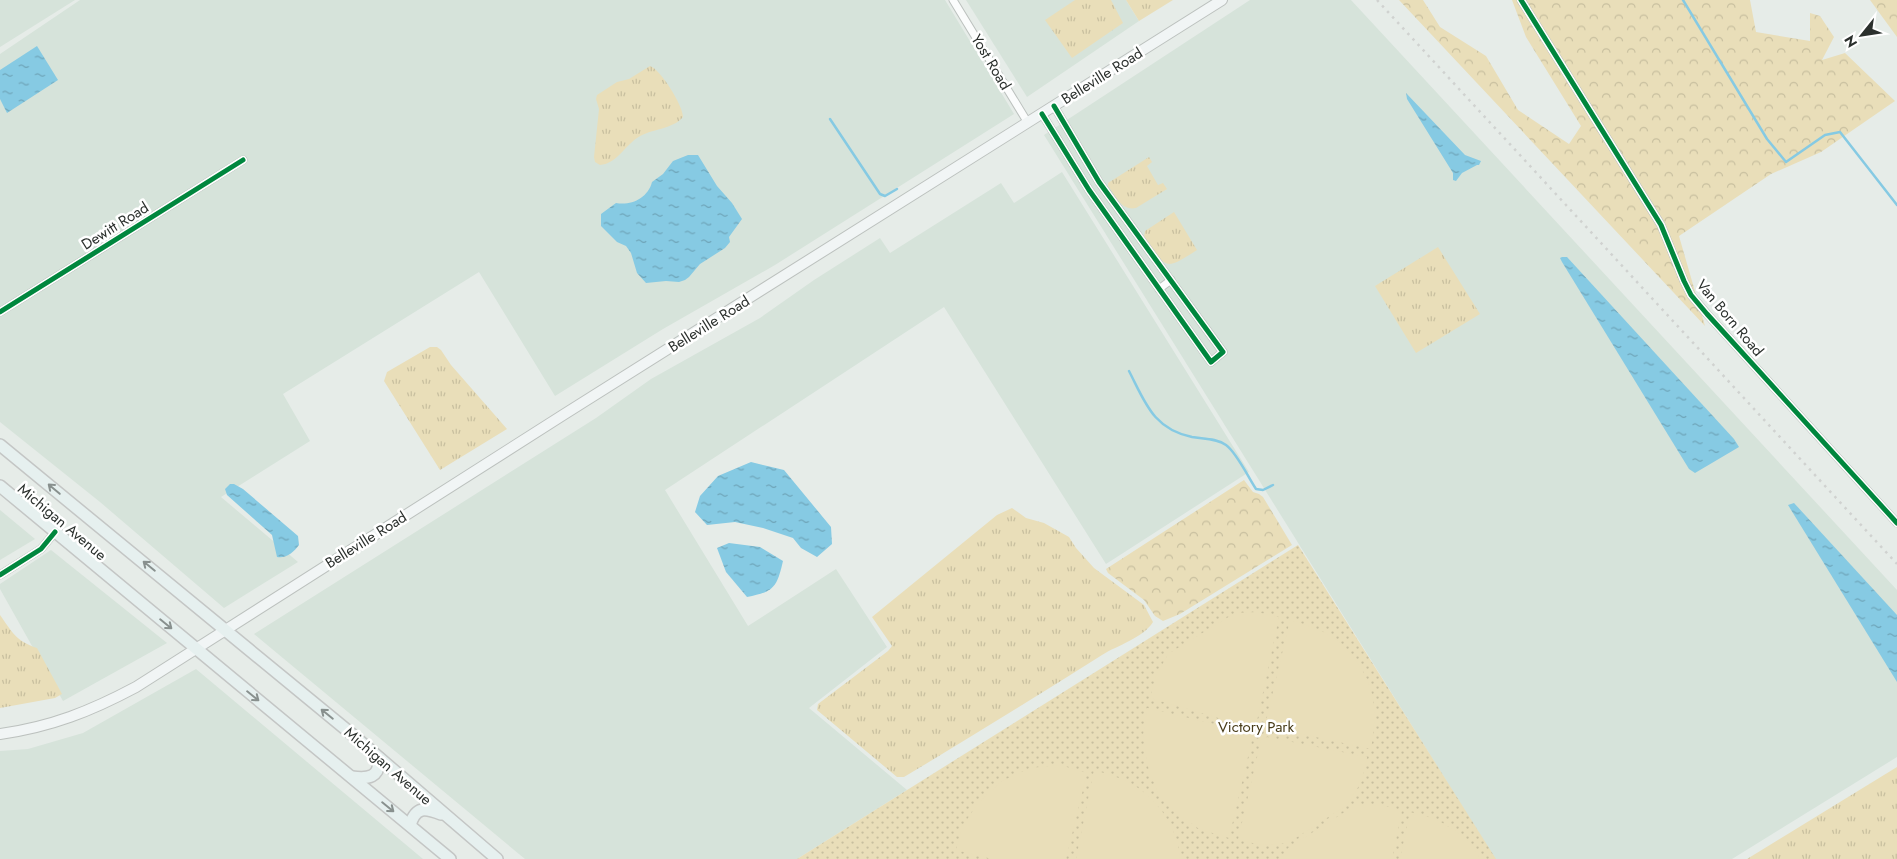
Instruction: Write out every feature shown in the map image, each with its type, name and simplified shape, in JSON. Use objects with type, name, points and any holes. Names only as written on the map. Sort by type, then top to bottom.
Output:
[{"type":"main road","name":"Belleville Road","points":[[0,734],[67,720],[136,687],[1222,0]]},
{"type":"main road","name":"Michigan Avenue","points":[[3,449],[226,630],[497,859]]},
{"type":"main road","name":"Michigan Avenue","points":[[0,486],[450,859]]},
{"type":"main road","points":[[350,776],[367,779],[378,769],[379,758]]},
{"type":"main road","points":[[410,824],[414,815],[425,809],[447,816]]},
{"type":"street","name":"Yost Road","points":[[953,0],[1028,123]]},
{"type":"street","name":"Van Born Road","points":[[1521,0],[1661,225],[1691,294],[1707,314],[1897,522]]},
{"type":"street","points":[[1042,114],[1089,190],[1211,362],[1223,352],[1099,182],[1054,106]]},
{"type":"street","name":"Dewitt Road","points":[[0,312],[243,160]]},
{"type":"street","points":[[1089,190],[1099,182]]},
{"type":"street","points":[[1119,233],[1130,224]]},
{"type":"street","points":[[1159,289],[1171,280]]},
{"type":"street","points":[[0,575],[41,549],[55,532]]},
{"type":"shaded area","points":[[0,0],[75,0],[0,47]]},
{"type":"shaded area","points":[[80,0],[945,0],[1014,114],[775,265],[663,329],[555,396],[479,272],[283,394],[310,441],[221,497],[298,562],[224,608],[100,502],[0,422],[0,54]]},
{"type":"shaded area","points":[[966,0],[1126,0],[1139,21],[1027,97]]},
{"type":"shaded area","points":[[1250,0],[1351,0],[1897,590],[1897,757],[1732,859],[1495,859],[1044,135]]},
{"type":"shaded area","points":[[1062,172],[1249,472],[1106,564],[944,307],[665,490],[748,626],[836,569],[887,647],[809,708],[907,790],[797,859],[525,859],[254,634],[596,418],[651,379],[760,318],[814,280],[880,238],[890,253],[1001,183],[1014,203]]},
{"type":"shaded area","points":[[0,510],[35,539],[0,560]]},
{"type":"shaded area","points":[[51,550],[167,643],[63,701],[0,589],[0,584]]},
{"type":"shaded area","points":[[196,669],[423,859],[0,859],[0,751],[28,749],[83,733]]},
{"type":"green space","points":[[1075,0],[1111,0],[1123,23],[1072,58],[1045,20]]},
{"type":"green space","points":[[1126,0],[1173,0],[1139,21]]},
{"type":"green space","points":[[1399,0],[1423,0],[1440,27],[1486,56],[1518,110],[1569,144],[1581,126],[1526,37],[1512,0],[1750,0],[1756,32],[1810,41],[1810,13],[1820,16],[1834,37],[1822,60],[1845,53],[1895,101],[1821,152],[1771,174],[1679,236],[1705,326]]},
{"type":"green space","points":[[1870,0],[1897,0],[1897,37]]},
{"type":"green space","points":[[650,66],[670,88],[679,104],[683,117],[668,127],[649,132],[637,138],[616,158],[600,165],[595,162],[594,157],[599,109],[596,99],[597,95],[617,82],[629,79]]},
{"type":"green space","points":[[1149,157],[1152,162],[1147,166],[1158,185],[1163,183],[1167,189],[1136,208],[1126,207],[1116,198],[1108,183]]},
{"type":"green space","points":[[1174,212],[1197,250],[1178,262],[1171,264],[1162,261],[1144,237],[1145,231]]},
{"type":"green space","points":[[1438,247],[1480,314],[1416,353],[1375,286]]},
{"type":"green space","points":[[430,347],[437,347],[441,350],[451,365],[507,429],[440,470],[384,381],[387,372]]},
{"type":"green space","points":[[1244,480],[1253,492],[1263,497],[1292,545],[1180,614],[1163,621],[1155,616],[1144,600],[1108,573],[1106,569]]},
{"type":"green space","points":[[1012,508],[1026,518],[1044,523],[1069,537],[1094,568],[1144,605],[1153,622],[1149,628],[1137,637],[1102,655],[904,777],[897,777],[817,710],[818,704],[892,646],[872,617],[997,515]]},
{"type":"green space","name":"Victory Park","points":[[1298,545],[1496,859],[797,859]]},
{"type":"green space","points":[[1257,612],[1279,617],[1257,721],[1249,727],[1150,698],[1156,676],[1168,654],[1235,613]]},
{"type":"green space","points":[[0,615],[19,639],[37,648],[62,694],[55,698],[0,708]]},
{"type":"green space","points":[[1290,620],[1332,636],[1345,648],[1361,668],[1371,690],[1373,701],[1374,724],[1371,749],[1269,727],[1266,721]]},
{"type":"green space","points":[[1147,708],[1248,732],[1252,740],[1229,838],[1199,829],[1176,812],[1157,791],[1147,764],[1143,736]]},
{"type":"green space","points":[[1267,737],[1367,757],[1362,781],[1347,805],[1288,843],[1262,845],[1238,840],[1261,740]]},
{"type":"green space","points":[[1060,765],[1087,773],[1066,859],[992,859],[956,850],[962,827],[978,803],[1002,781],[1030,768]]},
{"type":"green space","points":[[1897,767],[1897,859],[1747,859]]},
{"type":"green space","points":[[1094,770],[1130,783],[1156,803],[1173,830],[1180,859],[1076,859]]},
{"type":"green space","points":[[1380,805],[1402,810],[1392,859],[1281,859],[1288,848],[1354,806]]},
{"type":"green space","points":[[1410,812],[1436,819],[1465,837],[1481,859],[1400,859]]},
{"type":"water","points":[[37,46],[58,80],[7,113],[0,99],[0,70]]},
{"type":"water","points":[[1406,93],[1465,155],[1481,161],[1479,165],[1462,173],[1456,181],[1453,180],[1453,173],[1407,99]]},
{"type":"water","points":[[688,155],[698,155],[717,186],[732,203],[742,219],[729,237],[730,242],[725,248],[700,264],[685,280],[679,282],[646,283],[637,273],[631,253],[626,246],[617,242],[601,226],[601,214],[616,203],[622,204],[638,200],[647,192],[652,182],[663,174],[673,161]]},
{"type":"water","points":[[1567,257],[1734,439],[1739,447],[1695,473],[1689,469],[1562,262],[1560,258]]},
{"type":"water","points":[[751,462],[784,470],[831,527],[832,544],[817,557],[801,548],[793,538],[763,528],[735,522],[707,525],[695,512],[700,496],[718,476]]},
{"type":"water","points":[[230,484],[243,489],[298,536],[299,545],[295,550],[287,556],[277,557],[272,535],[227,495],[225,489]]},
{"type":"water","points":[[1794,503],[1897,615],[1897,682],[1788,505]]},
{"type":"water","points":[[729,543],[760,547],[783,561],[779,577],[773,587],[763,593],[747,597],[726,572],[717,548]]},
{"type":"waterway","points":[[1683,0],[1767,139],[1786,162],[1825,135],[1840,132],[1897,205]]},
{"type":"waterway","points":[[830,119],[880,194],[885,196],[897,189]]},
{"type":"waterway","points":[[1129,371],[1146,403],[1159,421],[1179,433],[1214,440],[1226,445],[1238,459],[1256,489],[1263,490],[1273,485]]},
{"type":"railway","points":[[1377,0],[1897,564]]},
{"type":"cycle path","points":[[1521,0],[1661,225],[1691,295],[1897,523]]},
{"type":"cycle path","points":[[1042,114],[1089,190],[1211,362],[1223,352],[1099,182],[1054,106]]},
{"type":"cycle path","points":[[0,312],[243,160]]},
{"type":"cycle path","points":[[0,575],[41,549],[55,532]]}]
